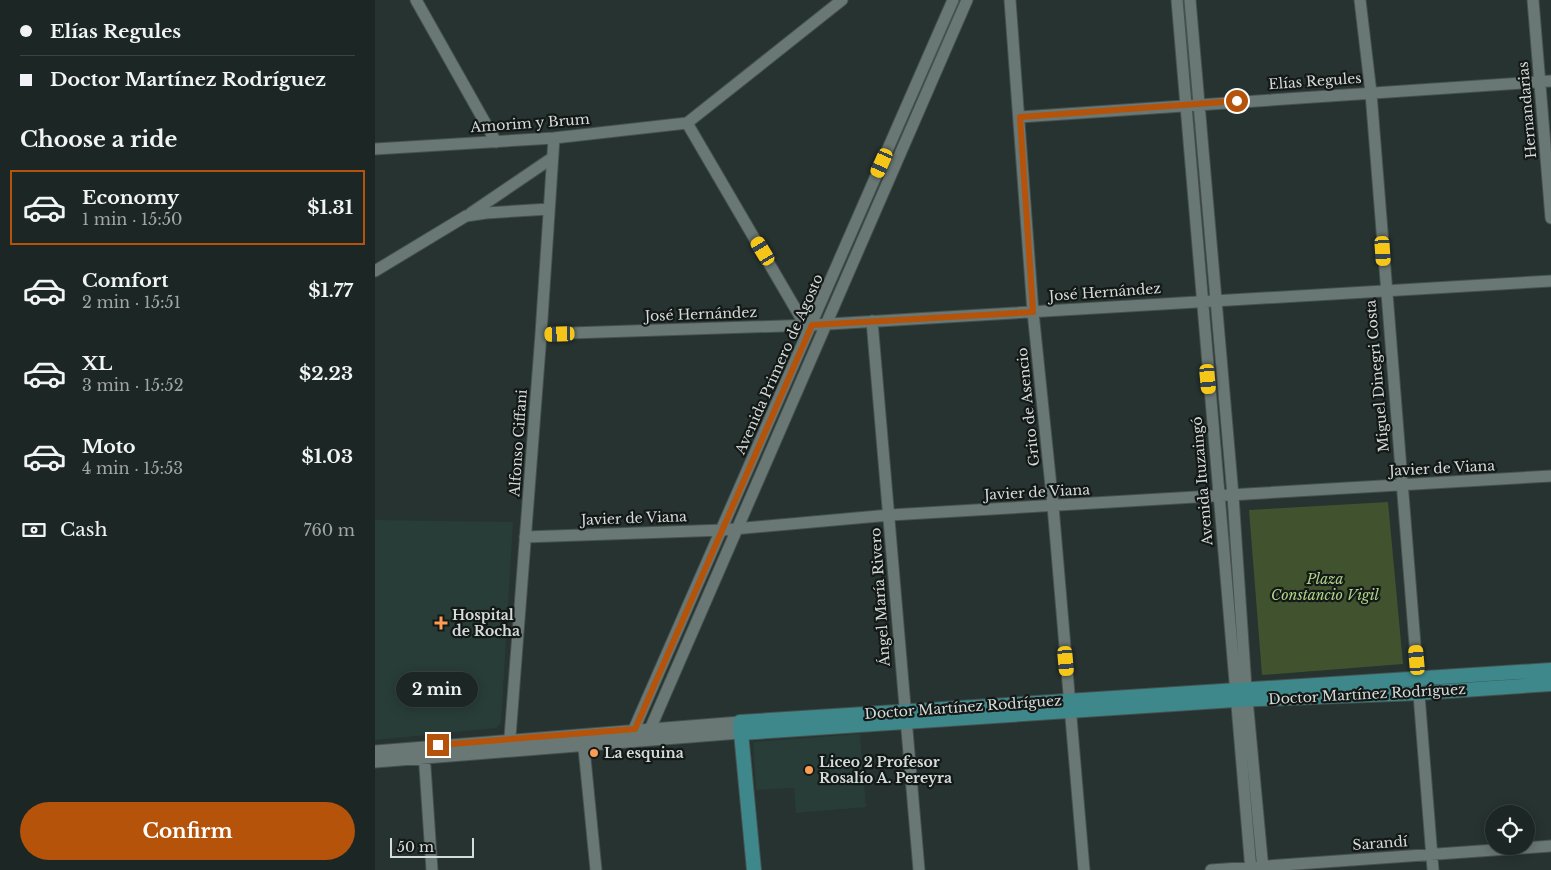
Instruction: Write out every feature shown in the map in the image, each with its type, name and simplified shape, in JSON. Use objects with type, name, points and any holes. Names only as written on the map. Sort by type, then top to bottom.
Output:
[{"type":"main road","name":"Doctor Martínez Rodríguez","points":[[1419,686],[1551,670]]},
{"type":"main road","name":"Doctor Martínez Rodríguez","points":[[740,727],[1241,695],[1419,686],[1551,684]]},
{"type":"main road","points":[[740,727],[754,870]]},
{"type":"street","points":[[416,0],[496,142]]},
{"type":"street","points":[[808,325],[687,123],[842,0]]},
{"type":"street","name":"Avenida Primero de Agosto","points":[[635,734],[723,530],[808,325],[953,0]]},
{"type":"street","name":"Avenida Primero de Agosto","points":[[652,733],[825,324],[967,0]]},
{"type":"street","name":"Grito de Asencio","points":[[1010,0],[1033,312],[1053,506],[1083,870]]},
{"type":"street","name":"Avenida Ituzaingó","points":[[1177,0],[1219,497],[1241,695],[1257,869]]},
{"type":"street","name":"Avenida Ituzaingó","points":[[1190,0],[1233,496],[1241,695]]},
{"type":"street","name":"Miguel Dinegri Costa","points":[[1360,0],[1371,93],[1385,290],[1433,870]]},
{"type":"street","name":"Hernandarias","points":[[1533,0],[1545,81],[1551,218]]},
{"type":"street","name":"Elías Regules","points":[[1020,117],[1185,104],[1545,81]]},
{"type":"street","name":"Amorim y Brum","points":[[375,149],[553,138],[687,123]]},
{"type":"street","name":"Alfonso Ciffani","points":[[510,745],[541,334],[553,138]]},
{"type":"street","points":[[375,271],[467,216],[552,158]]},
{"type":"street","points":[[467,216],[549,209]]},
{"type":"street","name":"José Hernández","points":[[541,334],[808,325],[1215,299],[1551,281]]},
{"type":"street","name":"Ángel María Rivero","points":[[872,321],[904,716],[919,870]]},
{"type":"street","name":"Javier de Viana","points":[[525,537],[723,530],[889,515],[1551,476]]},
{"type":"street","name":"Doctor Martínez Rodríguez","points":[[375,751],[424,752],[740,727]]},
{"type":"street","points":[[583,739],[596,870]]},
{"type":"street","points":[[424,752],[432,870]]},
{"type":"street","name":"Doctor Martínez Rodríguez","points":[[375,762],[424,752]]},
{"type":"street","name":"Sarandí","points":[[1211,870],[1257,869],[1551,846]]},
{"type":"shaded area","name":"Hospital de Rocha","points":[[375,520],[513,522],[501,723],[496,728],[375,740]]},
{"type":"shaded area","name":"Liceo 2 Profesor Rosalío A. Pereyra","points":[[860,734],[866,807],[796,813],[794,788],[756,790],[753,742]]},
{"type":"green space","name":"Plaza Constancio Vigil","points":[[1388,502],[1403,664],[1262,675],[1249,510]]},
{"type":"place","name":"Hospital de Rocha","points":[[441,623]]},
{"type":"place","name":"La esquina","points":[[594,753]]},
{"type":"place","name":"Liceo 2 Profesor Rosalío A. Pereyra","points":[[809,770]]},
{"type":"route","points":[[438,745],[635,729],[812,325],[1033,312],[1020,117],[1237,101]]}]
